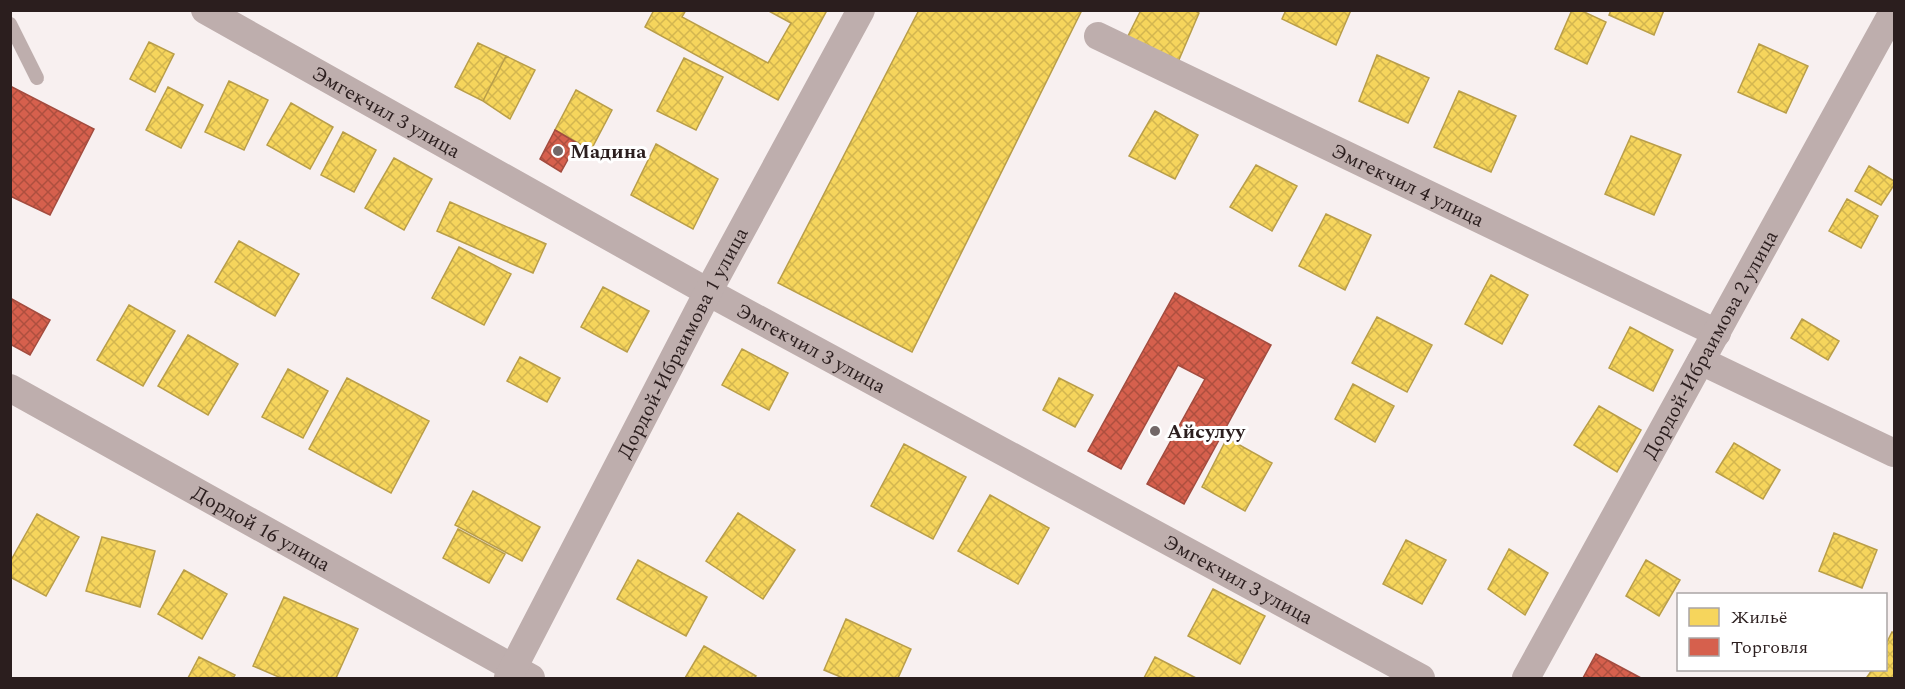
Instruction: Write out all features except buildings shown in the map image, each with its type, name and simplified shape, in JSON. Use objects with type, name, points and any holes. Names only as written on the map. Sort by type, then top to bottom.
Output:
[{"type":"street","name":"Эмгекчил 3 улица","points":[[205,10],[708,292],[1421,678]]},
{"type":"street","name":"Дордой-Ибраимова 1 улица","points":[[518,675],[708,292],[861,10]]},
{"type":"street","name":"Дордой-Ибраимова 2 улица","points":[[1526,678],[1894,10]]},
{"type":"street","name":"Эмгекчил 4 улица","points":[[1098,36],[1717,333]]},
{"type":"street","points":[[1701,361],[1894,453]]},
{"type":"street","name":"Дордой 16 улица","points":[[10,388],[518,675]]},
{"type":"lane","points":[[10,24],[37,78]]},
{"type":"place","name":"Мадина","points":[[558,151]]},
{"type":"place","name":"Айсулуу","points":[[1155,431]]}]
